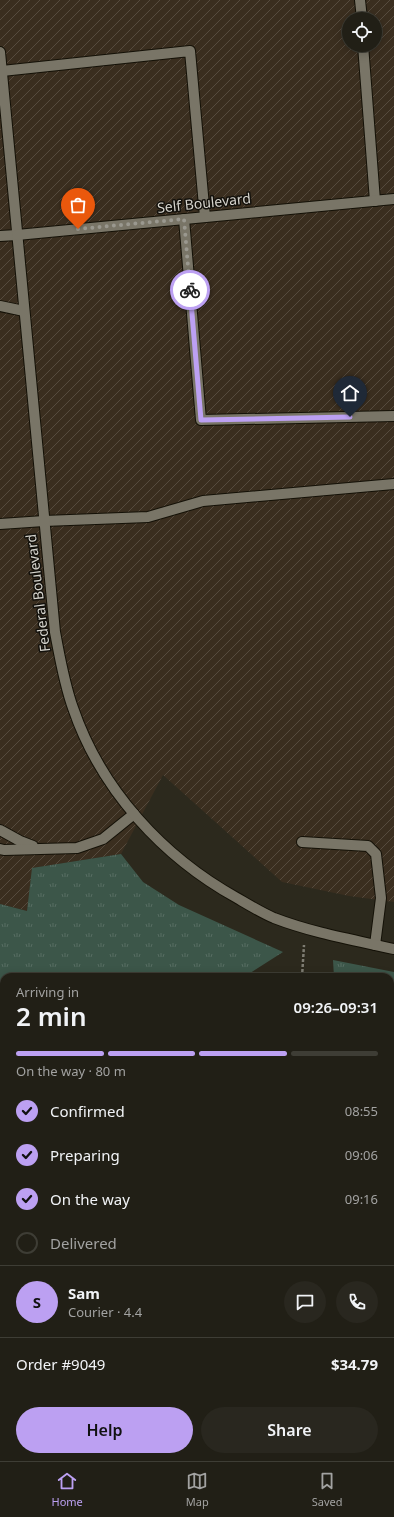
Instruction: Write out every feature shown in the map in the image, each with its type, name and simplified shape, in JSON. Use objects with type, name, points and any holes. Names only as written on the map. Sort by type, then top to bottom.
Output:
[{"type":"street","points":[[360,0],[361,12]]},
{"type":"street","points":[[2,71],[190,51],[205,217]]},
{"type":"street","name":"Federal Boulevard","points":[[0,52],[55,632],[62,674],[82,731],[92,752],[108,779],[134,814],[167,849],[196,873],[248,905],[273,917],[306,929],[394,949]]},
{"type":"street","points":[[364,52],[375,201]]},
{"type":"street","name":"Self Boulevard","points":[[0,236],[394,199]]},
{"type":"street","points":[[184,219],[201,420],[394,416]]},
{"type":"street","points":[[0,306],[24,311]]},
{"type":"street","points":[[0,524],[148,517],[202,501],[394,484]]},
{"type":"street","points":[[0,848],[4,850],[77,848],[103,839],[134,814]]},
{"type":"street","points":[[0,830],[20,841],[39,848]]},
{"type":"street","points":[[302,842],[368,846],[376,854],[381,898],[375,945]]},
{"type":"path","points":[[302,973],[306,929]]},
{"type":"shaded area","points":[[0,0],[394,0],[394,902],[349,896],[282,882],[163,775],[121,854],[33,868],[27,911],[0,904]]},
{"type":"green space","points":[[121,854],[143,882],[179,905],[283,952],[250,973],[0,973],[0,904],[27,911],[32,868]]},
{"type":"green space","points":[[333,960],[394,972],[394,973],[334,973]]},
{"type":"way so far","points":[[78,229],[184,219],[190,290]]},
{"type":"route","points":[[190,290],[201,420],[350,417]]}]
